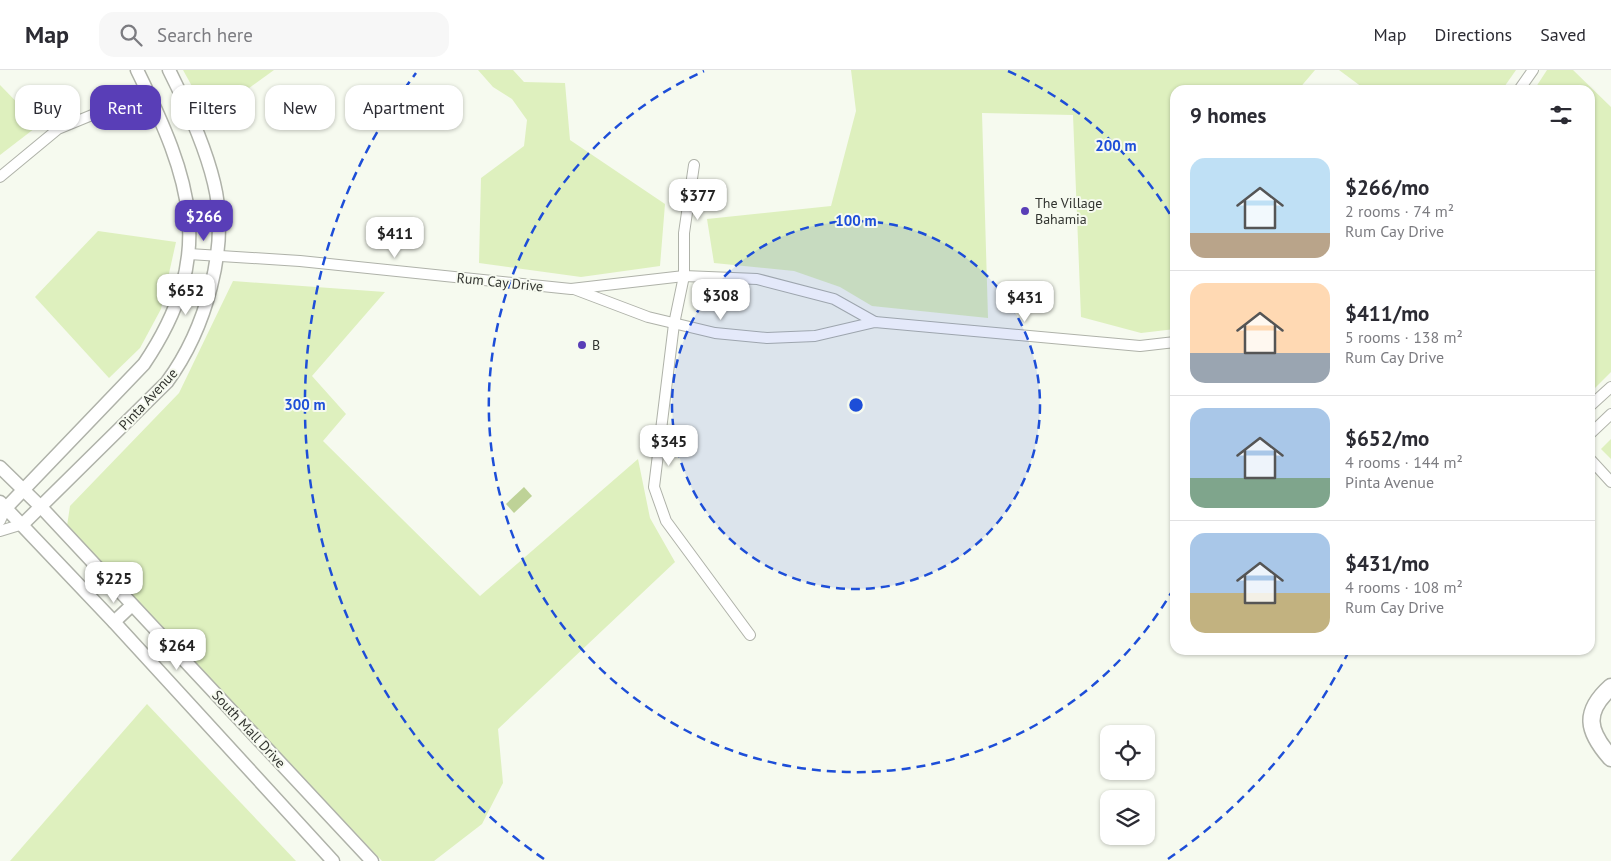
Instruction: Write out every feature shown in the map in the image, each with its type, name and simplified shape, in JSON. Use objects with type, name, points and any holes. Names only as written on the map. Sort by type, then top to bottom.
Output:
[{"type":"main road","points":[[1605,692],[1592,712],[1592,728],[1598,742],[1611,758]]},
{"type":"street","name":"Pinta Avenue","points":[[137,70],[144,85]]},
{"type":"street","name":"Pinta Avenue","points":[[23,524],[168,382],[184,360],[196,335],[209,296],[216,256],[218,224],[215,185],[196,132],[169,70]]},
{"type":"street","points":[[1522,85],[1533,70]]},
{"type":"street","points":[[0,177],[58,129],[90,116]]},
{"type":"street","name":"Pinta Avenue","points":[[3,505],[24,490],[144,364],[159,343],[170,319],[182,287],[189,254],[190,226],[187,192],[161,125]]},
{"type":"street","points":[[694,165],[684,233],[684,276],[674,324],[654,487],[666,520],[750,635]]},
{"type":"street","name":"Rum Cay Drive","points":[[189,254],[300,261],[572,289],[684,276],[757,280],[834,299],[875,322]]},
{"type":"street","name":"Rum Cay Drive","points":[[572,289],[648,317],[674,324],[715,333],[767,338],[815,336],[875,322],[1140,346],[1170,343]]},
{"type":"street","points":[[1595,401],[1611,387]]},
{"type":"street","points":[[1595,429],[1611,414]]},
{"type":"street","points":[[1595,464],[1611,482]]},
{"type":"street","name":"South Mall Drive","points":[[0,467],[41,507],[372,861]]},
{"type":"street","points":[[0,521],[3,505]]},
{"type":"street","name":"South Mall Drive","points":[[3,505],[114,622],[333,861]]},
{"type":"street","points":[[0,531],[23,524]]},
{"type":"street","points":[[114,622],[132,605]]},
{"type":"shaded area","points":[[183,70],[274,70],[253,85],[191,85]]},
{"type":"shaded area","points":[[478,70],[513,70],[524,82],[565,83],[570,140],[665,204],[660,266],[581,277],[479,263],[481,178],[524,146],[527,120],[512,99],[493,87]]},
{"type":"shaded area","points":[[851,70],[1315,70],[1302,85],[1170,85],[1170,330],[1141,333],[1081,317],[1073,115],[982,113],[988,318],[872,306],[840,287],[794,271],[714,263],[707,219],[831,206],[856,111]]},
{"type":"shaded area","points":[[1339,70],[1516,70],[1506,85],[1359,85]]},
{"type":"shaded area","points":[[1547,70],[1573,70],[1588,85],[1537,85]]},
{"type":"shaded area","points":[[0,85],[15,100],[15,130],[32,130],[0,155]]},
{"type":"shaded area","points":[[1595,91],[1611,107],[1611,372],[1595,388]]},
{"type":"shaded area","points":[[98,231],[176,242],[161,309],[140,348],[109,378],[35,297]]},
{"type":"shaded area","points":[[233,281],[385,292],[312,376],[346,414],[323,441],[480,596],[638,459],[650,518],[675,562],[498,729],[503,783],[482,824],[434,861],[382,861],[67,526],[70,506],[179,393]]},
{"type":"shaded area","points":[[1611,439],[1611,459],[1601,449]]},
{"type":"shaded area","points":[[524,487],[532,496],[514,513],[506,504]]},
{"type":"shaded area","points":[[147,704],[296,861],[10,861]]},
{"type":"place","name":"The Village Bahamia","points":[[1025,211]]},
{"type":"place","name":"B","points":[[582,345]]}]
